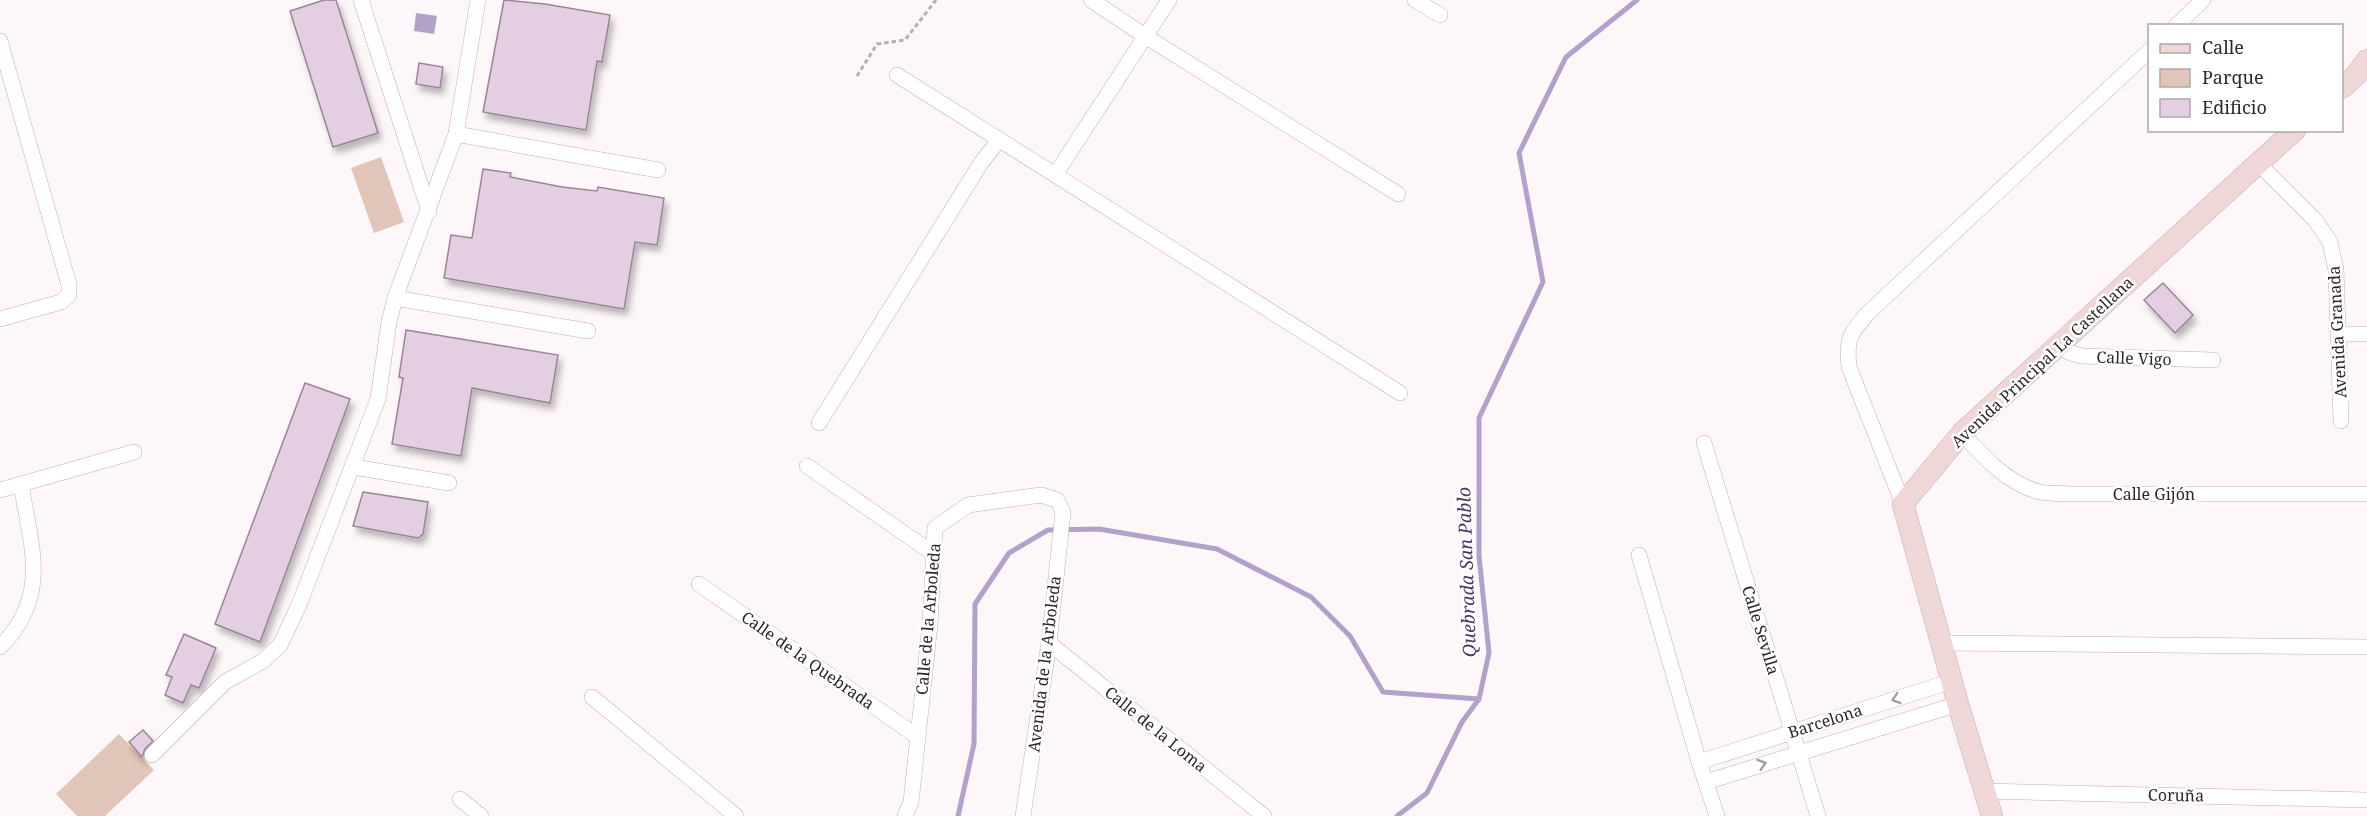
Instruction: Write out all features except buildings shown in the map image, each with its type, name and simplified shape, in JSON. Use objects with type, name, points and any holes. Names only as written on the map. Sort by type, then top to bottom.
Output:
[{"type":"street","points":[[361,0],[429,211]]},
{"type":"street","points":[[152,755],[225,682],[263,661],[280,645],[303,594],[354,467],[378,399],[389,322],[395,298],[456,134],[478,0]]},
{"type":"street","points":[[1091,0],[1398,194]]},
{"type":"street","points":[[1055,175],[1169,0]]},
{"type":"street","points":[[1415,0],[1440,15]]},
{"type":"street","points":[[2178,24],[2203,0]]},
{"type":"street","points":[[0,41],[69,285],[69,295],[61,302],[0,319]]},
{"type":"street","points":[[1992,816],[1958,704],[1903,504],[1849,367],[1846,345],[1854,329],[1869,312],[2148,52]]},
{"type":"street","points":[[897,75],[1400,393]]},
{"type":"street","name":"Avenida Principal La Castellana","points":[[1903,504],[1962,433],[2293,132]]},
{"type":"street","points":[[456,134],[658,170]]},
{"type":"street","points":[[819,423],[981,163],[999,140]]},
{"type":"street","name":"Avenida Granada","points":[[2259,164],[2314,220],[2330,242],[2336,270],[2340,334],[2341,421]]},
{"type":"street","points":[[395,298],[588,331]]},
{"type":"street","points":[[2340,334],[2367,334]]},
{"type":"street","name":"Calle Vigo","points":[[2058,344],[2068,352],[2080,356],[2213,360]]},
{"type":"street","name":"Calle Gijón","points":[[1962,433],[1980,453],[2010,479],[2040,492],[2072,494],[2367,494]]},
{"type":"street","name":"Calle Sevilla","points":[[1704,443],[1818,816]]},
{"type":"street","points":[[0,490],[134,452]]},
{"type":"street","points":[[807,466],[934,554]]},
{"type":"street","points":[[354,467],[449,483]]},
{"type":"street","points":[[0,647],[23,620],[35,577],[21,484]]},
{"type":"street","name":"Calle de la Arboleda","points":[[905,816],[911,802],[930,624],[935,528],[968,505],[1041,495],[1057,500],[1063,512]]},
{"type":"street","name":"Avenida de la Arboleda","points":[[1023,816],[1049,643],[1063,512]]},
{"type":"street","points":[[1639,555],[1717,816]]},
{"type":"street","name":"Calle de la Quebrada","points":[[699,584],[918,736]]},
{"type":"street","name":"Calle de la Loma","points":[[1049,643],[1264,816]]},
{"type":"street","points":[[1942,643],[2367,647]]},
{"type":"street","name":"Barcelona","points":[[1699,762],[1952,681]]},
{"type":"street","points":[[592,697],[736,816]]},
{"type":"street","name":"Barcelona","points":[[1706,782],[1958,704]]},
{"type":"street","name":"Coruña","points":[[1984,790],[2367,800]]},
{"type":"street","points":[[460,799],[481,816]]},
{"type":"path","points":[[857,76],[877,44],[905,40],[936,0]]},
{"type":"green space","points":[[381,157],[404,222],[374,233],[351,168]]},
{"type":"green space","points":[[119,734],[154,770],[105,816],[77,816],[56,794]]},
{"type":"shaded area","points":[[416,13],[437,16],[434,34],[414,31]]},
{"type":"waterway","name":"Quebrada San Pablo","points":[[1397,816],[1427,793],[1462,722],[1479,699],[1489,653],[1479,556],[1479,418],[1543,282],[1519,153],[1566,57],[1637,0]]},
{"type":"waterway","points":[[958,816],[974,744],[975,604],[1009,553],[1048,530],[1099,529],[1217,549],[1311,597],[1350,636],[1383,692],[1479,699]]}]
